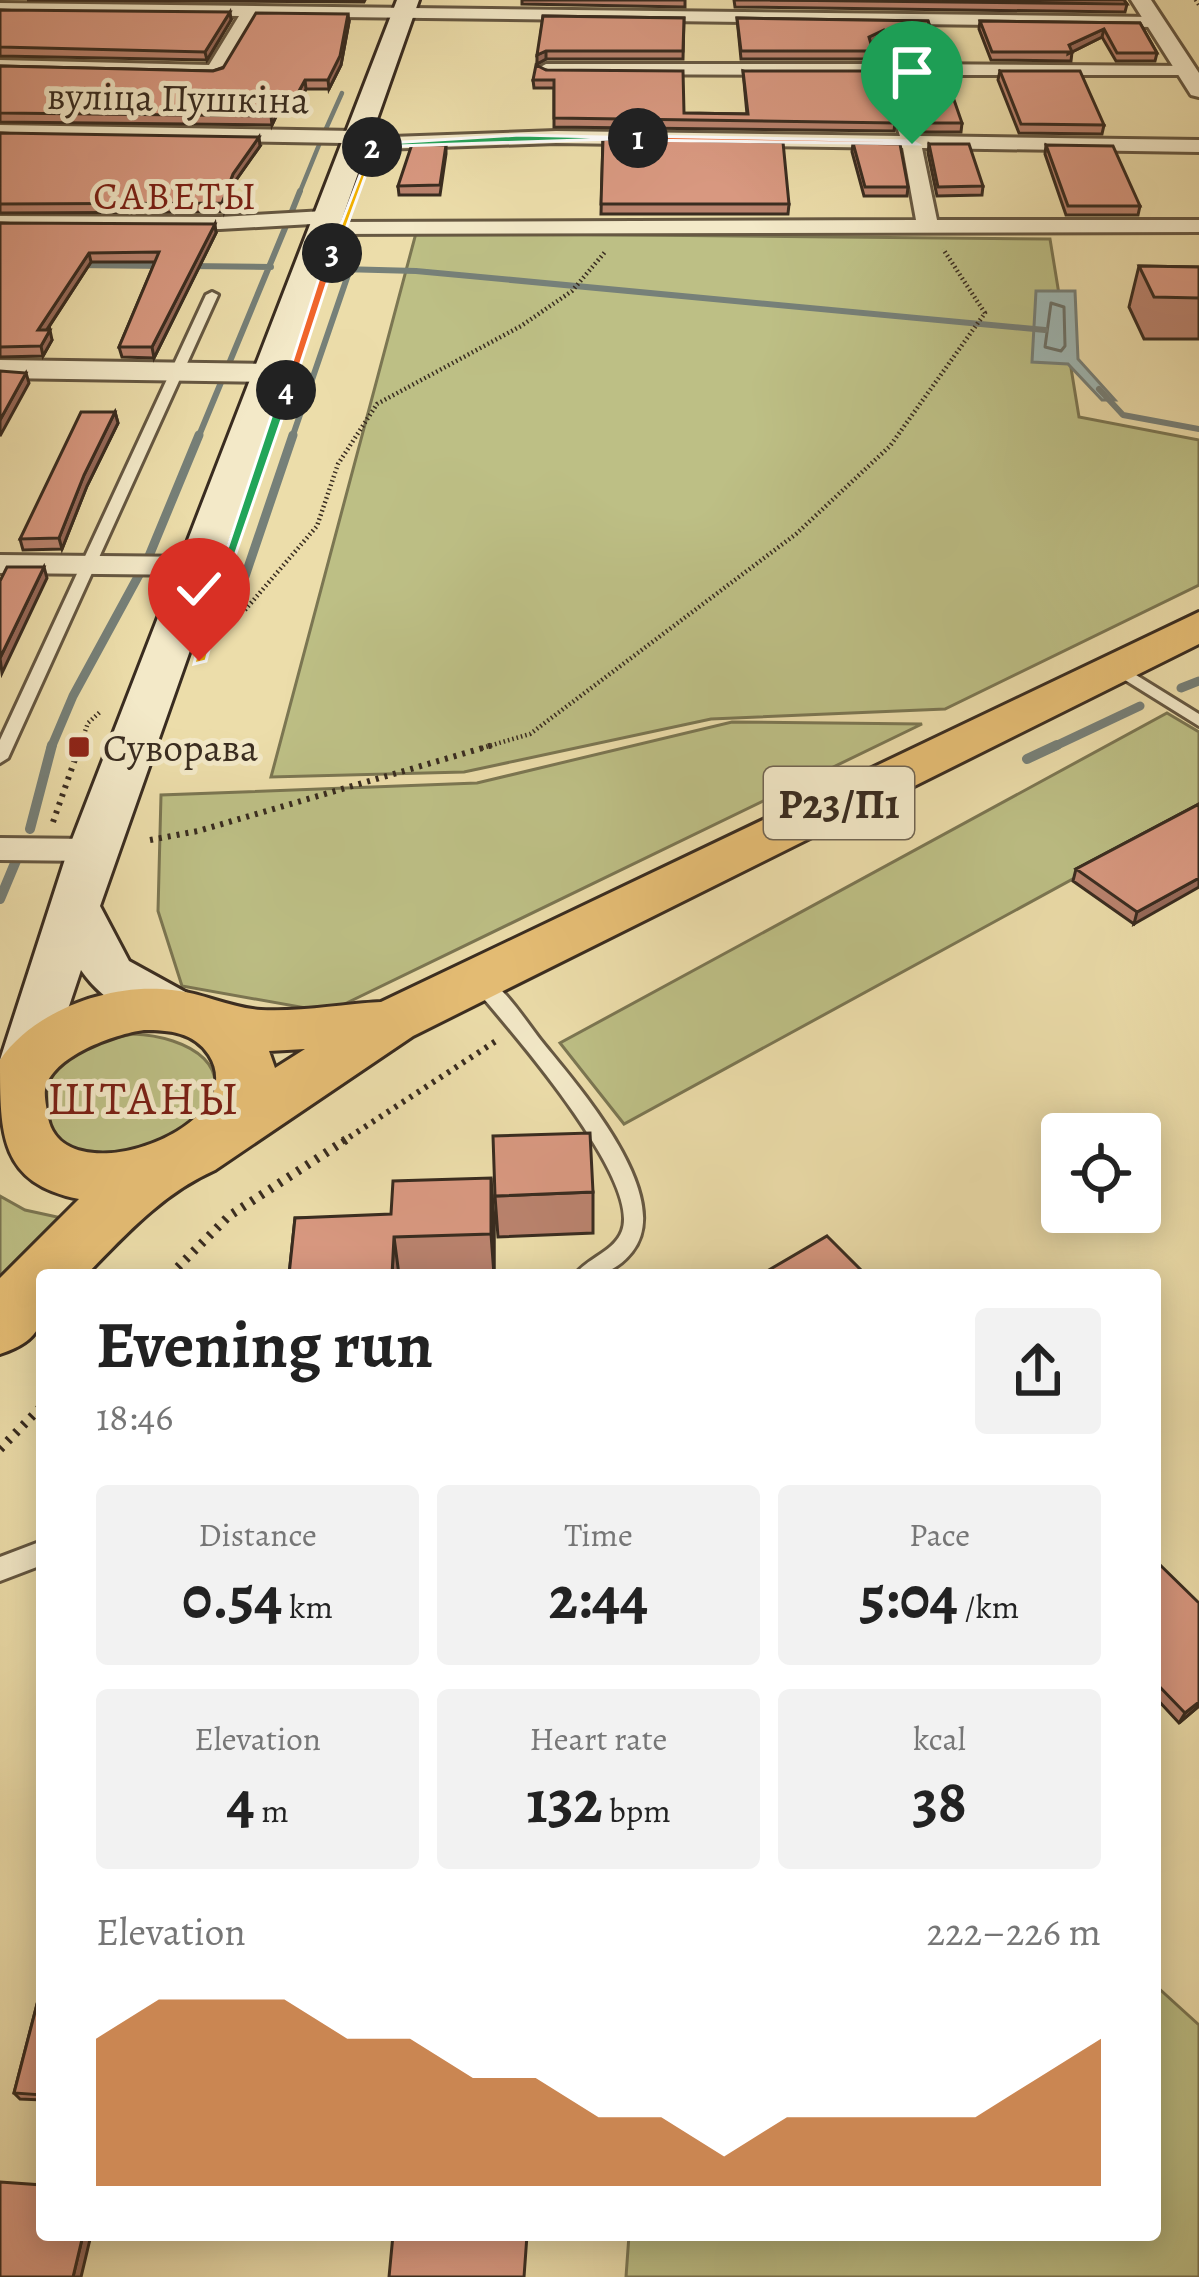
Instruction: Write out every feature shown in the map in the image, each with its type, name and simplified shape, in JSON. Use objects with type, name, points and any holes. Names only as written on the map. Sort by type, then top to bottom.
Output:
[{"type":"main road","points":[[74,905],[104,972],[127,989],[196,1018],[233,1040],[244,1061],[247,1084],[239,1109],[221,1133],[194,1154],[160,1169],[119,1178],[79,1176],[44,1163],[21,1143],[10,1117],[13,1092],[74,905],[92,850],[406,6]]},
{"type":"main road","name":"Р23/П1","points":[[221,1133],[392,1021],[1199,626]]},
{"type":"main road","points":[[13,1092],[66,1032],[94,1019],[122,1012],[196,1018]]},
{"type":"main road","name":"Р23/П1","points":[[196,1018],[263,1031],[392,1021]]},
{"type":"main road","points":[[50,1269],[116,1203],[160,1169]]},
{"type":"main road","points":[[0,1326],[36,1284]]},
{"type":"street","points":[[1141,0],[1153,22],[1194,65]]},
{"type":"street","points":[[1164,0],[1194,65],[1199,90]]},
{"type":"street","points":[[0,8],[219,5],[250,11],[406,6],[1153,22]]},
{"type":"street","points":[[0,65],[214,70],[250,11]]},
{"type":"street","points":[[870,18],[912,144],[928,228]]},
{"type":"street","points":[[546,69],[1194,65]]},
{"type":"street","name":"вуліца Пушкіна","points":[[0,131],[354,141],[556,137],[1199,146]]},
{"type":"street","points":[[0,221],[1199,226]]},
{"type":"street","points":[[0,369],[270,374]]},
{"type":"street","points":[[0,564],[200,566]]},
{"type":"street","points":[[0,849],[92,850]]},
{"type":"lane","points":[[0,758],[212,295]]},
{"type":"lane","points":[[1115,667],[1199,721]]},
{"type":"lane","points":[[480,981],[553,1066],[631,1189],[636,1220],[628,1244],[594,1269]]},
{"type":"lane","points":[[0,1569],[36,1555]]},
{"type":"path","points":[[150,840],[198,831],[530,734],[796,534],[890,446],[985,313],[928,228]]},
{"type":"path","points":[[245,610],[317,526],[338,464],[377,404],[521,326],[579,282]]},
{"type":"path","points":[[176,1269],[230,1216],[519,1026]]},
{"type":"path","points":[[0,1450],[36,1412]]},
{"type":"green space","points":[[416,233],[1050,239],[1079,417],[1199,440],[1199,585],[945,709],[711,719],[464,772],[271,777]]},
{"type":"green space","points":[[1167,713],[1199,732],[1199,810],[624,1124],[560,1043]]},
{"type":"green space","points":[[732,722],[922,724],[328,1012],[182,986],[158,911],[161,795],[477,783]]},
{"type":"green space","points":[[133,1034],[190,1049],[213,1071],[215,1086],[209,1103],[174,1143],[89,1159],[45,1133],[41,1099],[45,1081],[77,1052]]},
{"type":"green space","points":[[0,1196],[25,1210],[85,1223],[36,1269],[0,1303]]},
{"type":"green space","points":[[1161,1990],[1199,2025],[1199,2277],[626,2277],[629,2241],[1161,2241]]},
{"type":"water","points":[[1036,291],[1075,291],[1078,359],[1115,400],[1102,400],[1068,364],[1032,362]]},
{"type":"building","points":[[770,0],[1124,0],[1127,4]]},
{"type":"building","points":[[0,10],[230,12],[205,52],[0,47]]},
{"type":"building","points":[[256,13],[348,14],[340,56],[328,80],[305,80],[293,102],[278,101],[271,116],[0,113],[0,66],[213,71],[223,68]]},
{"type":"building","points":[[543,16],[684,18],[683,51],[546,51],[537,55]]},
{"type":"building","points":[[737,18],[928,21],[938,52],[899,51],[895,38],[884,30],[869,37],[873,51],[741,51]]},
{"type":"building","points":[[980,21],[1140,23],[1157,53],[1117,53],[1104,29],[1069,45],[1072,52],[992,52]]},
{"type":"building","points":[[536,65],[546,70],[683,71],[684,113],[748,114],[743,71],[879,71],[895,123],[554,118],[554,80],[533,80]]},
{"type":"building","points":[[906,71],[944,71],[962,123],[923,123]]},
{"type":"building","points":[[1000,71],[1080,71],[1104,125],[1021,124]]},
{"type":"building","points":[[0,133],[259,137],[233,174],[222,203],[0,204]]},
{"type":"building","points":[[603,139],[783,142],[789,204],[601,204]]},
{"type":"building","points":[[853,143],[900,144],[908,187],[865,187]]},
{"type":"building","points":[[412,144],[446,145],[440,185],[398,186]]},
{"type":"building","points":[[929,144],[969,144],[983,186],[938,187]]},
{"type":"building","points":[[1046,145],[1113,146],[1140,206],[1068,206]]},
{"type":"building","points":[[0,223],[215,224],[152,347],[119,347],[159,252],[89,253],[38,330],[50,330],[41,346],[0,347]]},
{"type":"building","points":[[1139,266],[1199,267],[1199,298],[1154,297]]},
{"type":"building","points":[[0,371],[26,373],[0,420]]},
{"type":"building","points":[[81,412],[115,412],[59,538],[20,539]]},
{"type":"building","points":[[7,567],[44,567],[0,658],[0,581]]},
{"type":"building","points":[[1199,804],[1199,878],[1137,912],[1076,869]]},
{"type":"building","points":[[590,1133],[593,1192],[495,1196],[493,1136]]},
{"type":"building","points":[[491,1178],[491,1234],[394,1237],[392,1269],[290,1269],[295,1218],[391,1214],[393,1181]]},
{"type":"building","points":[[827,1236],[860,1269],[771,1269]]},
{"type":"building","points":[[1161,1566],[1199,1603],[1199,1702],[1185,1713],[1161,1688]]},
{"type":"building","points":[[36,2008],[36,2095],[14,2093]]},
{"type":"building","points":[[0,2182],[36,2185],[36,2241],[82,2241],[73,2277],[0,2277]]},
{"type":"building","points":[[392,2241],[527,2241],[524,2277],[389,2277]]},
{"type":"waterway","points":[[325,131],[342,93]]},
{"type":"waterway","points":[[299,194],[321,140]]},
{"type":"waterway","points":[[292,211],[300,191]]},
{"type":"waterway","points":[[269,267],[288,221]]},
{"type":"waterway","points":[[74,265],[168,266]]},
{"type":"waterway","points":[[188,266],[269,267]]},
{"type":"waterway","points":[[228,366],[269,267]]},
{"type":"waterway","points":[[341,269],[350,269]]},
{"type":"waterway","points":[[292,438],[350,269]]},
{"type":"waterway","points":[[350,269],[416,271],[1045,330]]},
{"type":"waterway","points":[[198,438],[222,380]]},
{"type":"waterway","points":[[1099,389],[1123,415],[1199,429]]},
{"type":"waterway","points":[[149,556],[199,435]]},
{"type":"waterway","points":[[237,600],[293,435]]},
{"type":"waterway","points":[[52,747],[73,696],[140,573]]},
{"type":"waterway","points":[[1181,688],[1199,681]]},
{"type":"waterway","points":[[1051,748],[1140,706]]},
{"type":"waterway","points":[[1027,759],[1057,745]]},
{"type":"waterway","points":[[30,829],[52,747]]},
{"type":"waterway","points":[[0,899],[18,856]]},
{"type":"place","name":"Суворава","points":[[79,747]]},
{"type":"district","name":"САВЕТЫ","points":[[176,195]]},
{"type":"district","name":"ШТАНЫ","points":[[144,1097]]},
{"type":"route","points":[[199,661],[212,604],[373,145],[520,137],[912,144]]}]
